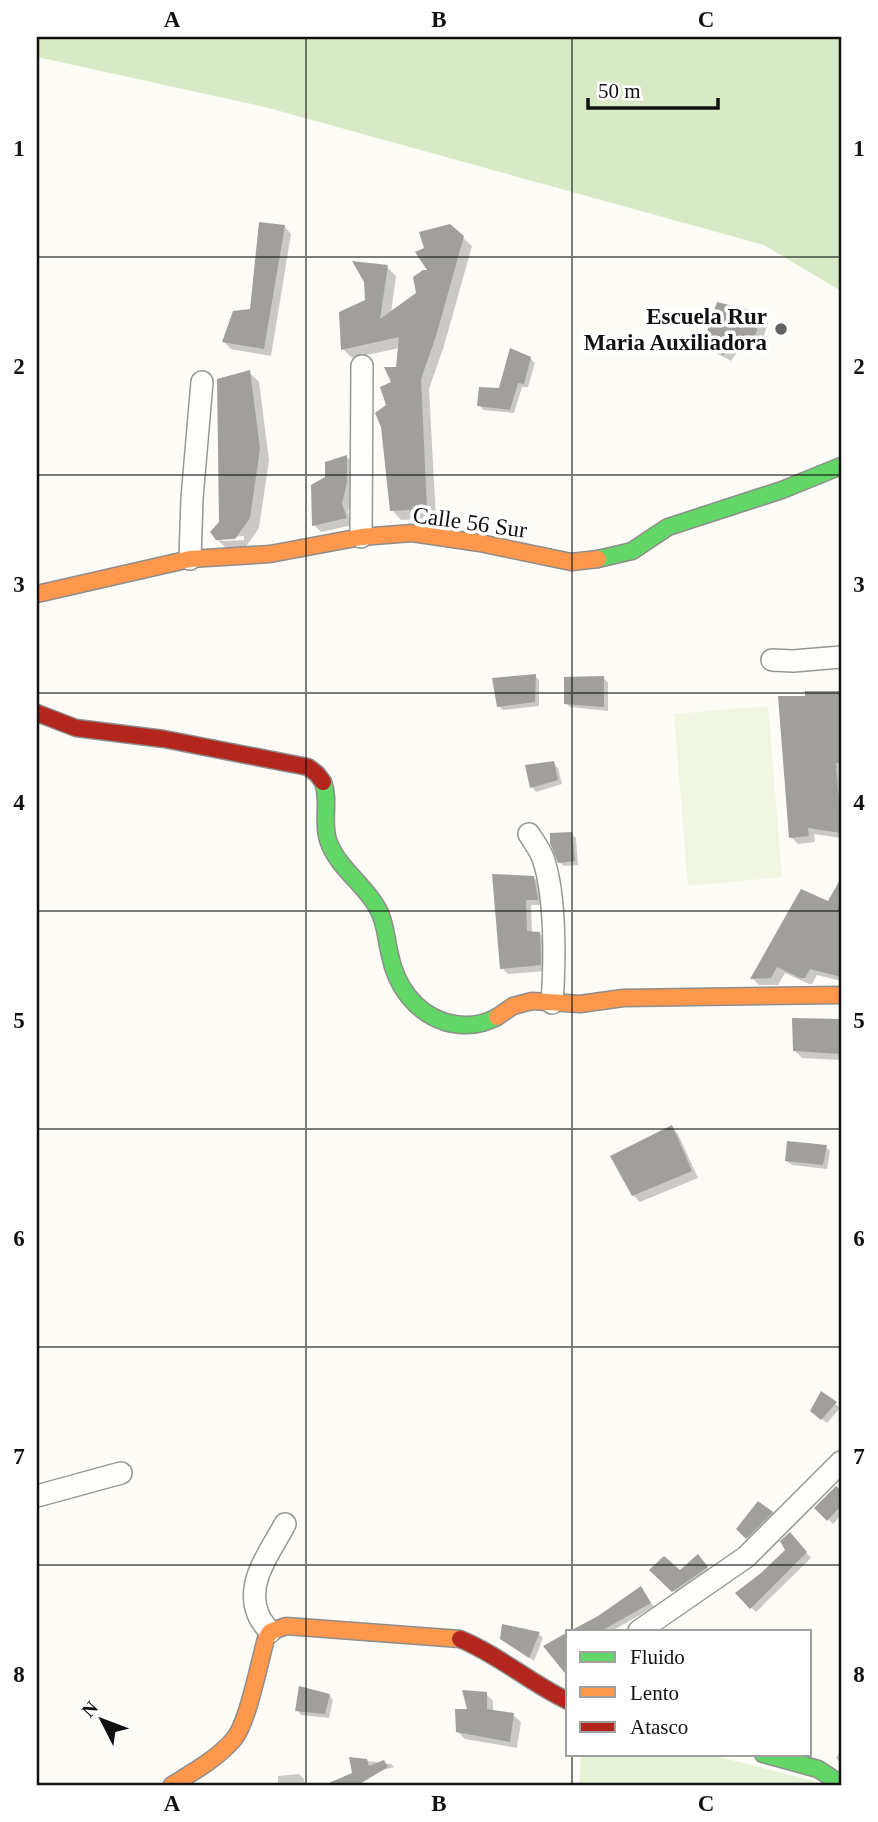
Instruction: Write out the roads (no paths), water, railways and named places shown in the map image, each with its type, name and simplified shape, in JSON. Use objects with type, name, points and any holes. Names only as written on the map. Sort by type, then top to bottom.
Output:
[{"type":"street","points":[[361,537],[362,366]]},
{"type":"street","points":[[190,559],[192,498],[202,382]]},
{"type":"street","name":"Calle 56 Sur","points":[[37,594],[190,559],[270,554],[361,537],[412,533],[480,543],[571,562],[602,559],[632,551],[668,527],[782,490],[841,466]]},
{"type":"street","points":[[772,660],[841,657]]},
{"type":"street","points":[[37,713],[76,728],[164,739],[308,767],[320,774],[326,785],[326,835],[332,852],[351,872],[379,910],[387,932],[392,964],[401,987],[417,1009],[435,1018],[458,1026],[484,1024],[510,1006],[530,1001],[590,1004],[623,998],[841,995]]},
{"type":"street","points":[[529,834],[543,857],[550,894],[552,1003]]},
{"type":"street","points":[[640,1630],[746,1557],[841,1462]]},
{"type":"street","points":[[37,1496],[121,1473]]},
{"type":"street","points":[[270,1633],[258,1614],[254,1595],[256,1579],[285,1524]]},
{"type":"street","points":[[172,1785],[200,1768],[235,1738],[243,1721],[265,1639],[270,1633],[286,1626],[460,1639],[475,1645],[559,1697]]},
{"type":"street","points":[[770,1756],[818,1769],[841,1784]]},
{"type":"place","name":"Escuela Rur Maria Auxiliadora","points":[[781,329]]}]
